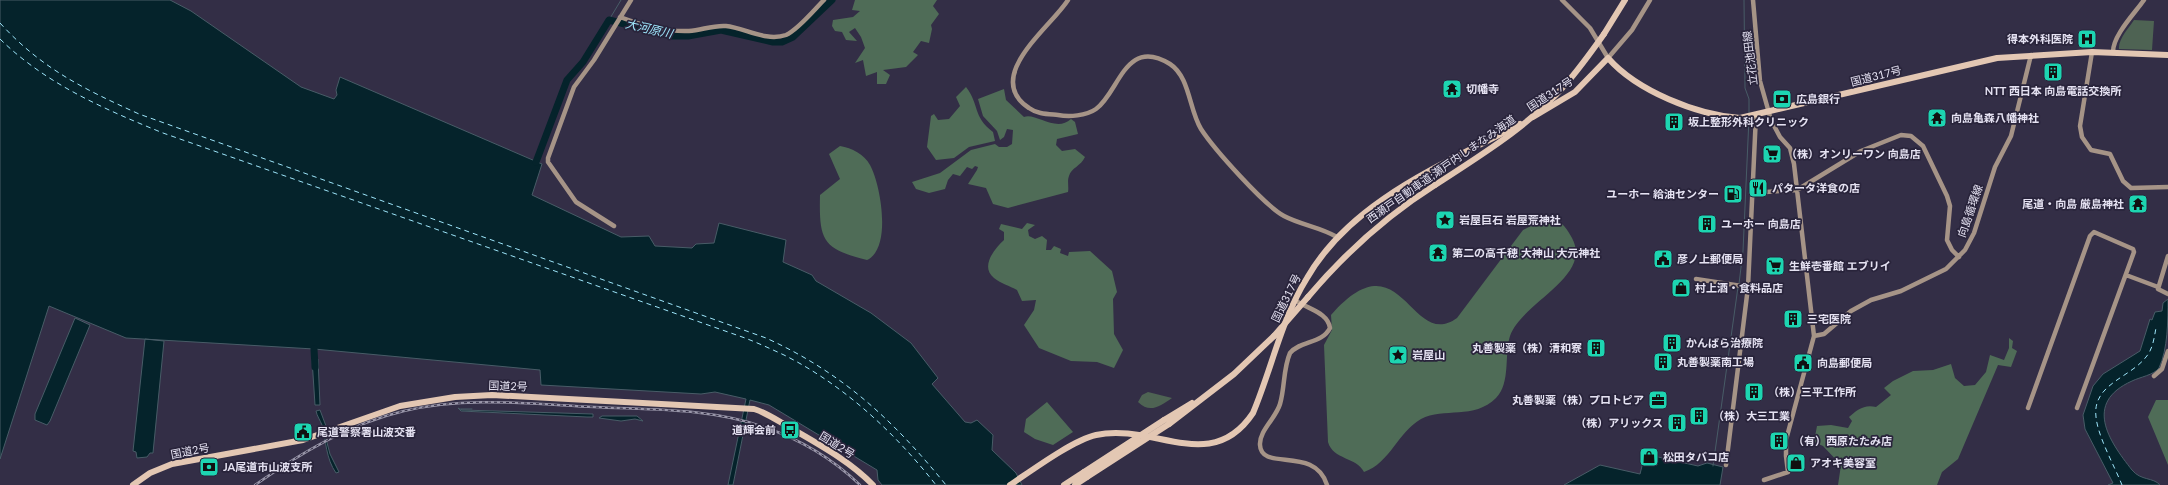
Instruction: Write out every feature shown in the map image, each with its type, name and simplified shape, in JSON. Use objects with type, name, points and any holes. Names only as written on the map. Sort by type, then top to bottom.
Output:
[{"type":"highway","name":"西瀬戸自動車道;瀬戸内しまなみ海道","points":[[1075,485],[1225,381],[1274,336],[1361,239],[1391,215],[1506,138],[1549,101],[1565,85],[1604,34],[1626,0]]},
{"type":"highway","name":"国道317号","points":[[1010,485],[1090,436],[1115,432],[1197,444],[1215,443],[1232,436],[1246,423],[1253,412],[1285,322],[1295,300],[1315,264],[1337,237],[1364,212],[1388,195],[1564,100],[1575,92],[1608,58],[1632,80],[1650,91],[1712,115],[1744,118],[1997,58],[2092,52],[2168,55]]},
{"type":"highway","name":"国道2号","points":[[134,485],[150,473],[172,464],[303,440],[400,406],[473,396],[746,408],[763,412],[806,437],[852,466],[874,485]]},
{"type":"highway","name":"西瀬戸自動車道;瀬戸内しまなみ海道","points":[[1064,485],[1166,422]]},
{"type":"street","points":[[614,226],[576,202],[548,162],[548,158],[574,87],[631,0]]},
{"type":"street","points":[[620,17],[641,25],[686,31],[714,26],[727,26],[770,37],[778,37],[790,33],[824,0]]},
{"type":"street","points":[[1068,0],[1023,54],[1015,68],[1013,84],[1016,94],[1024,104],[1031,110],[1044,114],[1062,116],[1082,114],[1096,109],[1108,95],[1122,72],[1133,62],[1146,58],[1163,60],[1172,66],[1179,74],[1200,128],[1266,202],[1283,215],[1327,231],[1337,237]]},
{"type":"street","points":[[1562,0],[1590,28],[1608,58],[1632,30],[1650,0]]},
{"type":"street","name":"立花池田線","points":[[1753,0],[1760,81],[1769,112]]},
{"type":"street","points":[[2112,53],[2114,45],[2122,29],[2144,0]]},
{"type":"street","points":[[2092,52],[2080,126],[2082,137],[2091,150],[2110,154],[2123,181],[2131,188],[2168,187]]},
{"type":"street","name":"向島循環線","points":[[1814,336],[1824,334],[1851,311],[1871,300],[1911,287],[1946,269],[1959,257],[1971,240],[1994,167],[2011,136],[2031,55]]},
{"type":"street","points":[[1764,480],[1788,472],[1786,440],[1814,336],[1797,190],[1790,148],[1775,131],[1769,112]]},
{"type":"street","points":[[1726,465],[1746,286],[1754,116]]},
{"type":"street","points":[[1751,193],[1797,190],[1861,151],[1901,135],[1911,136],[1923,146],[1948,196],[1950,206],[1947,240],[1952,250],[1959,257]]},
{"type":"street","points":[[2028,408],[2092,232],[2133,248],[2134,252],[2077,408]]},
{"type":"street","points":[[2158,287],[2168,256]]},
{"type":"street","points":[[2126,275],[2158,287],[2160,291],[2168,294]]},
{"type":"street","points":[[1696,279],[1746,286]]},
{"type":"street","points":[[1295,300],[1324,316],[1330,324],[1330,328],[1324,336],[1304,344],[1290,353],[1285,369],[1280,403],[1274,417],[1262,436],[1259,446],[1262,454],[1270,459],[1298,460],[1310,464],[1320,474],[1327,485]]},
{"type":"street","points":[[2154,376],[2162,369],[2168,351]]},
{"type":"green space","points":[[855,0],[937,0],[933,6],[939,14],[931,25],[932,29],[929,43],[921,41],[913,52],[918,55],[906,67],[883,70],[890,75],[886,84],[877,84],[877,72],[866,76],[863,60],[855,63],[865,48],[861,37],[855,28],[849,32],[857,41],[846,40],[842,32],[835,31],[832,26],[833,20],[853,17],[860,11],[852,10]]},
{"type":"green space","points":[[2134,20],[2154,21],[2152,50],[2119,49],[2120,41]]},
{"type":"green space","points":[[966,87],[973,99],[982,121],[993,132],[995,141],[969,147],[954,158],[936,160],[927,147],[931,116],[934,114],[938,120],[949,119],[960,106],[956,97]]},
{"type":"green space","points":[[1004,89],[1006,100],[1024,117],[1034,117],[1059,124],[1065,123],[1071,119],[1075,122],[1078,134],[1057,139],[1056,145],[1062,151],[1075,149],[1085,157],[1070,173],[1068,180],[1068,192],[1008,208],[993,204],[986,188],[968,184],[977,170],[978,167],[975,166],[972,169],[967,167],[960,176],[953,174],[948,180],[945,189],[929,193],[916,189],[912,182],[940,173],[971,150],[995,144],[999,147],[1007,147],[1012,144],[1013,130],[1007,129],[1004,137],[1000,140],[997,131],[983,116],[978,99]]},
{"type":"green space","points":[[840,146],[853,150],[867,161],[874,174],[878,187],[882,216],[882,230],[880,243],[875,254],[867,260],[841,252],[826,240],[823,232],[821,223],[820,195],[840,179],[829,154]]},
{"type":"green space","points":[[1554,218],[1564,226],[1572,238],[1576,252],[1573,265],[1565,277],[1517,324],[1510,336],[1504,385],[1496,398],[1487,405],[1478,409],[1439,414],[1421,419],[1406,432],[1381,462],[1364,472],[1361,467],[1335,452],[1328,442],[1324,345],[1332,330],[1331,315],[1355,293],[1374,286],[1390,289],[1427,320],[1441,324],[1457,318],[1523,230],[1545,219]]},
{"type":"green space","points":[[1027,223],[1035,225],[1028,230],[1029,236],[1035,239],[1042,236],[1047,240],[1046,250],[1051,250],[1054,246],[1061,249],[1060,253],[1068,256],[1069,252],[1090,251],[1112,271],[1117,292],[1113,299],[1114,334],[1123,350],[1114,368],[1097,362],[1071,361],[1039,348],[1024,325],[1034,310],[1036,300],[1022,301],[1017,290],[996,280],[990,274],[988,264],[990,258],[996,248],[1004,240],[1004,232],[999,229],[1001,224],[1022,229]]},
{"type":"green space","points":[[2009,338],[2013,341],[2012,348],[2017,351],[2011,367],[1998,365],[1958,459],[1942,472],[1937,485],[1838,485],[1841,465],[1823,446],[1814,442],[1817,426],[1831,425],[1848,428],[1852,421],[1849,417],[1864,407],[1876,407],[1891,395],[1884,388],[1893,381],[1913,371],[1933,370],[1951,364],[1955,378],[1964,386],[1975,385],[1986,372],[1990,355],[2004,360],[2009,348]]},
{"type":"green space","points":[[1148,392],[1172,398],[1155,408],[1147,408],[1138,402],[1142,395]]},
{"type":"green space","points":[[2156,400],[2168,400],[2168,465],[2148,417]]},
{"type":"green space","points":[[1047,402],[1073,432],[1053,445],[1035,439],[1024,432],[1026,419]]},
{"type":"water","points":[[0,0],[170,0],[191,11],[301,87],[334,99],[337,95],[336,90],[340,77],[542,164],[532,195],[621,237],[649,236],[655,246],[692,248],[696,244],[714,243],[719,223],[786,240],[783,262],[812,275],[816,281],[871,313],[911,343],[938,378],[932,384],[965,422],[971,423],[977,420],[993,435],[992,450],[1016,473],[1022,485],[882,485],[878,480],[877,470],[769,405],[750,400],[733,485],[728,485],[746,399],[715,392],[701,394],[541,385],[540,370],[314,349],[126,338],[49,306],[0,459]]},
{"type":"water","points":[[2168,299],[2166,343],[2159,368],[2147,376],[2132,381],[2117,390],[2108,400],[2104,411],[2105,423],[2109,435],[2123,459],[2139,476],[2154,481],[2160,485],[2108,485],[2113,483],[2085,429],[2083,415],[2093,386],[2103,374],[2140,351],[2150,319],[2152,320],[2155,312],[2162,311],[2163,303]]},
{"type":"water","points":[[75,318],[90,325],[47,425],[35,420],[35,414]]},
{"type":"water","points":[[145,339],[164,341],[153,453],[150,453],[147,457],[137,458],[136,452],[133,451]]},
{"type":"water","points":[[312,359],[318,359],[320,405],[315,405]]},
{"type":"water","points":[[458,408],[462,410],[593,414],[593,417],[461,411]]},
{"type":"water","points":[[320,410],[326,426],[325,435],[330,454],[339,472],[336,473],[330,462],[322,425],[316,413],[316,411]]},
{"type":"water","points":[[602,416],[637,416],[643,421],[635,419],[621,421],[599,418]]},
{"type":"water","points":[[1658,457],[1698,466],[1707,463],[1723,467],[1720,485],[1564,485],[1600,465],[1640,474],[1644,458]]},
{"type":"waterway","points":[[609,20],[621,0]]},
{"type":"waterway","name":"大河原川","points":[[536,162],[567,80],[583,62],[609,20],[672,36],[688,36],[721,30],[773,42],[782,42],[793,37],[832,0]]},
{"type":"waterway","points":[[1744,0],[1745,88],[1749,99],[1749,113]]},
{"type":"waterway","points":[[1739,284],[1743,251],[1749,118]]},
{"type":"waterway","points":[[1713,466],[1738,287]]},
{"type":"waterway","points":[[314,349],[315,367]]},
{"type":"waterway","points":[[461,409],[472,409]]},
{"type":"ferry route","points":[[0,23],[16,39],[48,65],[100,96],[139,114],[766,338],[819,367],[865,400],[886,419],[926,461],[946,485]]},
{"type":"ferry route","points":[[0,39],[18,55],[56,82],[98,105],[163,133],[745,338],[784,355],[827,381],[867,412],[886,429],[936,485]]},
{"type":"ferry route","points":[[2122,485],[2097,425],[2096,406],[2106,389],[2131,371],[2146,357],[2152,347],[2156,328]]},
{"type":"railway","points":[[255,485],[308,451],[364,424],[404,411],[427,406],[475,402],[680,411],[723,416],[764,427],[790,437],[827,458],[860,485]]},
{"type":"place","name":"得本外科医院","points":[[2087,39]]},
{"type":"place","name":"NTT 西日本 向島電話交換所","points":[[2053,72]]},
{"type":"place","name":"切幡寺","points":[[1452,89]]},
{"type":"place","name":"広島銀行","points":[[1782,99]]},
{"type":"place","name":"向島亀森八幡神社","points":[[1937,118]]},
{"type":"place","name":"坂上整形外科クリニック","points":[[1674,122]]},
{"type":"place","name":"（株）オンリーワン 向島店","points":[[1772,154]]},
{"type":"place","name":"パタータ洋食の店","points":[[1758,188]]},
{"type":"place","name":"ユーホー 給油センター","points":[[1733,194]]},
{"type":"place","name":"尾道・向島 厳島神社","points":[[2138,204]]},
{"type":"place","name":"岩屋巨石 岩屋荒神社","points":[[1445,220]]},
{"type":"place","name":"ユーホー 向島店","points":[[1707,224]]},
{"type":"place","name":"第二の高千穂 大神山 大元神社","points":[[1438,253]]},
{"type":"place","name":"彦ノ上郵便局","points":[[1663,259]]},
{"type":"place","name":"生鮮壱番館 エブリイ","points":[[1775,266]]},
{"type":"place","name":"村上酒・食料品店","points":[[1681,288]]},
{"type":"place","name":"三宅医院","points":[[1793,319]]},
{"type":"place","name":"かんばら治療院","points":[[1672,343]]},
{"type":"place","name":"丸善製薬（株）清和寮","points":[[1596,348]]},
{"type":"place","name":"岩屋山","points":[[1398,355]]},
{"type":"place","name":"丸善製薬南工場","points":[[1663,362]]},
{"type":"place","name":"向島郵便局","points":[[1803,363]]},
{"type":"place","name":"（株）三平工作所","points":[[1754,392]]},
{"type":"place","name":"丸善製薬（株）プロトピア","points":[[1658,400]]},
{"type":"place","name":"（株）大三工業","points":[[1699,416]]},
{"type":"place","name":"（株）アリックス","points":[[1677,423]]},
{"type":"place","name":"道輝会前","points":[[790,430]]},
{"type":"place","name":"尾道警察署山波交番","points":[[303,432]]},
{"type":"place","name":"（有）西原たたみ店","points":[[1779,441]]},
{"type":"place","name":"松田タバコ店","points":[[1649,457]]},
{"type":"place","name":"アオキ美容室","points":[[1796,463]]},
{"type":"place","name":"JA尾道市山波支所","points":[[209,467]]}]
